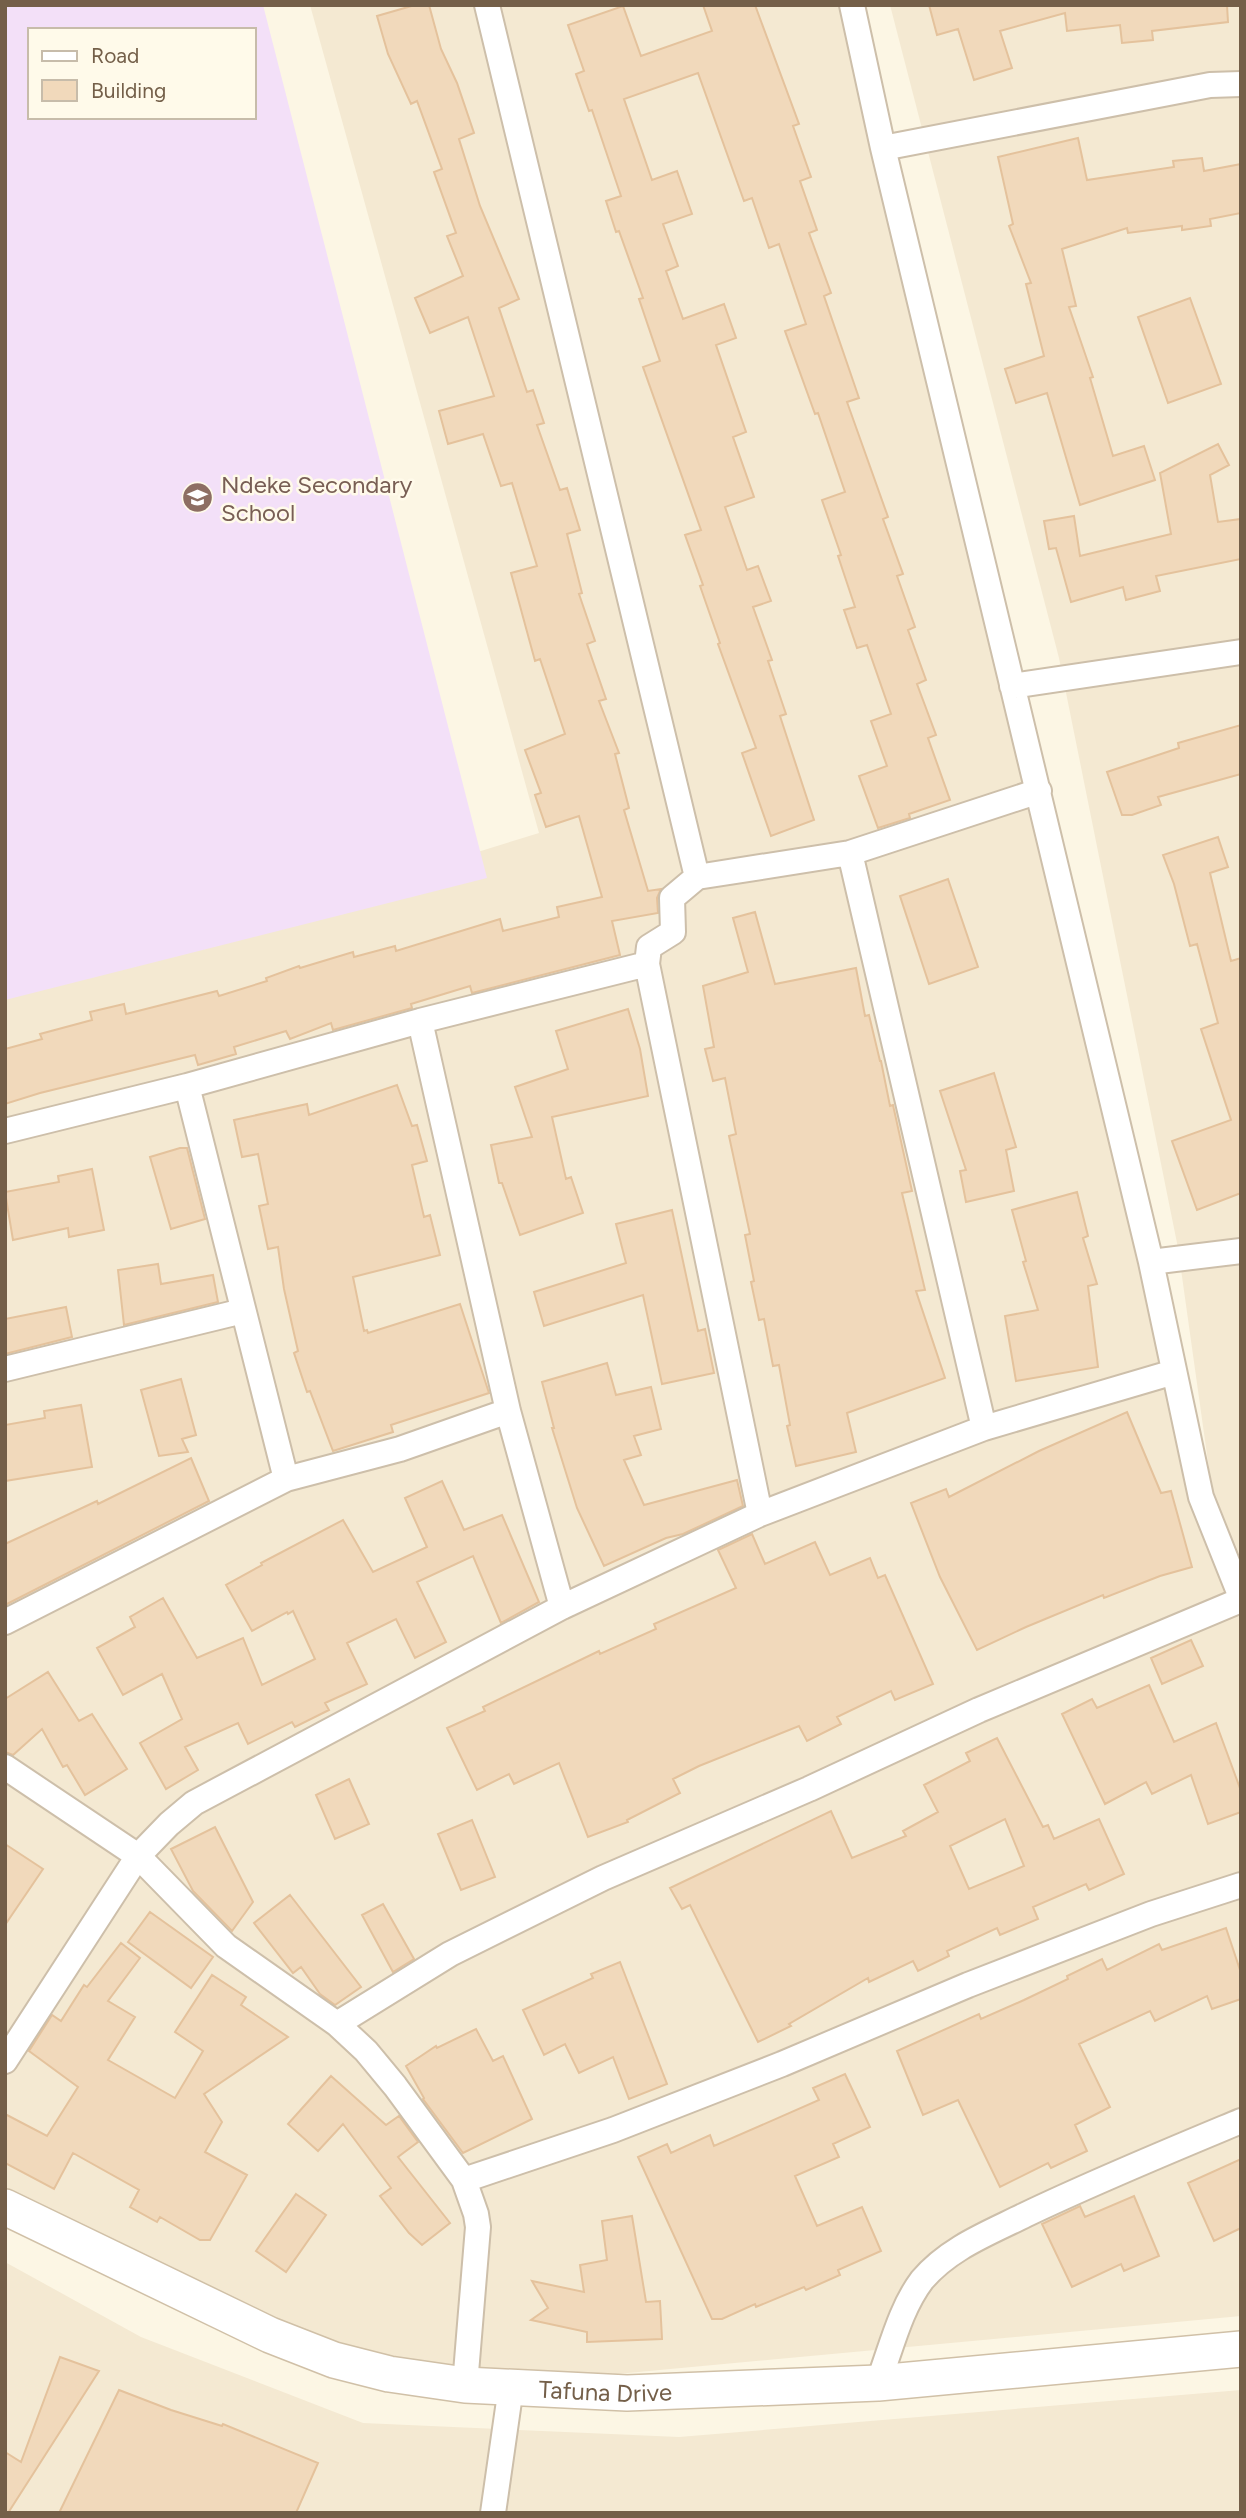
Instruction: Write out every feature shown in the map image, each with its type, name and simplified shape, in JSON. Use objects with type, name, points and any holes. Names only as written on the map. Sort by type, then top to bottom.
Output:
[{"type":"main road","name":"Tafuna Drive","points":[[5,2207],[270,2335],[334,2360],[389,2374],[465,2385],[627,2393],[878,2383],[1241,2349]]},
{"type":"street","points":[[487,5],[697,877]]},
{"type":"street","points":[[337,2024],[450,1954],[603,1878],[809,1789],[979,1710],[1241,1599],[1201,1497],[1151,1262],[883,148],[852,5]]},
{"type":"street","points":[[883,148],[1210,85],[1241,84]]},
{"type":"street","points":[[1012,686],[1241,652]]},
{"type":"street","points":[[760,1514],[647,964],[649,947],[673,932],[672,898],[697,877],[850,853],[1039,791]]},
{"type":"street","points":[[850,853],[984,1428]]},
{"type":"street","points":[[5,1131],[187,1086],[419,1021],[647,964]]},
{"type":"street","points":[[419,1021],[508,1411],[562,1608]]},
{"type":"street","points":[[187,1086],[286,1479]]},
{"type":"street","points":[[1151,1262],[1241,1251]]},
{"type":"street","points":[[5,1369],[243,1311]]},
{"type":"street","points":[[5,2061],[138,1856],[194,1803],[562,1608],[760,1514],[984,1428],[1174,1372]]},
{"type":"street","points":[[5,1622],[286,1479],[400,1449],[508,1411]]},
{"type":"street","points":[[5,1767],[138,1856],[226,1946],[337,2024],[366,2051],[395,2086],[464,2180],[477,2214],[465,2385]]},
{"type":"street","points":[[464,2180],[613,2130],[782,2064],[968,1985],[1151,1914],[1241,1885]]},
{"type":"street","points":[[878,2383],[909,2298],[941,2261],[961,2247],[1073,2192],[1241,2121]]},
{"type":"street","points":[[493,2513],[511,2387]]},
{"type":"shaded area","name":"Ndeke Secondary School","points":[[5,5],[263,5],[487,878],[5,1000]]},
{"type":"shaded area","points":[[310,5],[853,5],[1225,1583],[1178,1248],[1059,658],[890,5],[1241,5],[1241,2316],[510,2384],[333,2345],[5,2196],[5,998],[539,833]]},
{"type":"shaded area","points":[[5,2262],[141,2337],[363,2423],[679,2437],[1241,2390],[1241,2513],[5,2513]]},
{"type":"building","points":[[415,5],[429,5],[441,49],[457,83],[474,133],[459,139],[480,206],[519,299],[499,308],[527,392],[533,390],[544,423],[537,425],[560,490],[567,488],[580,530],[567,534],[582,593],[579,594],[595,641],[587,644],[606,699],[599,701],[619,753],[615,754],[629,808],[624,810],[648,891],[661,889],[657,898],[658,913],[612,921],[620,955],[472,993],[470,986],[411,1004],[412,1008],[333,1030],[331,1023],[290,1039],[286,1031],[234,1047],[236,1054],[198,1065],[195,1055],[5,1104],[5,1049],[42,1039],[40,1034],[92,1020],[90,1012],[124,1004],[126,1014],[217,991],[219,996],[267,981],[266,978],[299,966],[300,968],[353,952],[354,957],[395,946],[396,951],[500,919],[503,931],[559,917],[557,907],[602,897],[579,816],[546,827],[535,795],[541,793],[525,750],[565,734],[540,659],[535,661],[511,573],[537,566],[512,483],[501,486],[483,434],[448,444],[439,411],[494,396],[468,317],[430,333],[415,298],[463,276],[447,236],[456,233],[434,172],[442,169],[417,101],[411,104],[388,54],[377,16]]},
{"type":"building","points":[[703,5],[755,5],[799,124],[793,126],[811,177],[800,181],[817,230],[809,233],[831,293],[824,296],[859,398],[847,402],[888,517],[883,519],[903,574],[897,576],[915,627],[908,630],[926,680],[917,684],[936,735],[928,738],[950,800],[909,814],[910,818],[878,828],[859,776],[887,766],[871,721],[891,714],[867,645],[857,648],[844,610],[855,607],[822,500],[845,492],[818,413],[815,414],[785,331],[806,324],[779,244],[769,248],[752,198],[744,201],[698,73],[624,99],[652,180],[677,171],[692,214],[663,224],[678,266],[666,271],[683,319],[724,304],[736,338],[716,345],[746,432],[733,437],[754,497],[725,507],[747,570],[758,566],[771,601],[753,607],[772,660],[768,661],[786,714],[780,716],[814,820],[771,836],[742,753],[756,748],[718,644],[720,643],[700,586],[703,585],[685,535],[701,530],[643,367],[660,361],[639,299],[643,298],[606,201],[621,196],[592,110],[589,111],[576,74],[584,71],[568,25],[623,6],[641,56],[712,31]]},
{"type":"building","points":[[929,5],[1227,5],[1228,22],[1152,31],[1153,40],[1122,43],[1120,25],[1067,31],[1065,13],[1000,31],[1012,68],[974,80],[958,29],[937,35]]},
{"type":"building","points":[[1078,138],[1087,180],[1174,167],[1173,161],[1202,158],[1204,171],[1241,164],[1241,213],[1210,219],[1211,226],[1182,230],[1182,226],[1128,233],[1127,228],[1062,249],[1076,306],[1069,307],[1093,377],[1090,378],[1113,456],[1144,446],[1155,480],[1080,505],[1047,393],[1016,403],[1005,369],[1044,356],[1026,284],[1031,283],[1009,226],[1013,224],[998,157]]},
{"type":"building","points":[[1190,298],[1221,384],[1168,403],[1138,317]]},
{"type":"building","points":[[1218,444],[1229,465],[1210,475],[1218,522],[1241,519],[1241,559],[1156,576],[1160,591],[1126,600],[1123,587],[1071,602],[1056,548],[1049,549],[1044,521],[1074,516],[1080,556],[1171,534],[1160,473]]},
{"type":"building","points":[[1241,725],[1241,774],[1158,797],[1161,805],[1132,815],[1122,815],[1107,772],[1179,748],[1178,743]]},
{"type":"building","points":[[1218,837],[1228,867],[1210,873],[1231,961],[1241,958],[1241,1193],[1197,1210],[1172,1141],[1231,1120],[1201,1029],[1218,1023],[1197,944],[1190,946],[1174,884],[1163,855]]},
{"type":"building","points":[[948,879],[978,967],[929,984],[900,896]]},
{"type":"building","points":[[755,912],[775,984],[856,968],[865,1016],[869,1015],[912,1191],[902,1193],[925,1290],[916,1291],[945,1378],[847,1413],[856,1452],[796,1466],[787,1426],[790,1425],[779,1365],[773,1366],[764,1319],[759,1320],[751,1282],[754,1281],[745,1235],[750,1234],[729,1136],[736,1134],[725,1078],[713,1081],[705,1049],[714,1047],[703,986],[748,972],[733,918]]},
{"type":"building","points":[[628,1009],[640,1049],[648,1096],[552,1117],[566,1179],[571,1177],[583,1213],[520,1235],[502,1183],[499,1183],[491,1145],[532,1137],[515,1087],[568,1069],[556,1031]]},
{"type":"building","points":[[994,1073],[1016,1147],[1006,1150],[1014,1191],[966,1202],[960,1171],[966,1170],[940,1091]]},
{"type":"building","points":[[397,1085],[412,1126],[417,1125],[427,1161],[412,1165],[424,1217],[430,1215],[440,1255],[353,1277],[364,1331],[367,1330],[368,1333],[460,1304],[489,1393],[391,1425],[393,1432],[333,1451],[310,1391],[307,1392],[294,1353],[298,1351],[278,1247],[268,1249],[259,1206],[268,1204],[258,1154],[242,1157],[234,1120],[307,1104],[309,1115]]},
{"type":"building","points":[[187,1148],[205,1219],[171,1229],[150,1157]]},
{"type":"building","points":[[92,1169],[104,1230],[69,1237],[68,1228],[13,1240],[5,1192],[59,1182],[58,1176]]},
{"type":"building","points":[[1077,1192],[1088,1236],[1083,1238],[1097,1284],[1088,1286],[1098,1367],[1016,1381],[1005,1316],[1038,1310],[1023,1262],[1026,1261],[1012,1210]]},
{"type":"building","points":[[672,1210],[698,1331],[705,1329],[714,1373],[662,1384],[643,1295],[544,1326],[534,1292],[626,1263],[616,1224]]},
{"type":"building","points":[[158,1264],[161,1284],[213,1275],[218,1302],[124,1325],[118,1270]]},
{"type":"building","points":[[66,1307],[72,1337],[5,1354],[5,1319]]},
{"type":"building","points":[[607,1363],[616,1395],[651,1387],[661,1429],[634,1436],[641,1455],[624,1460],[644,1505],[737,1480],[743,1506],[604,1566],[577,1508],[552,1428],[542,1382]]},
{"type":"building","points":[[181,1379],[196,1435],[182,1439],[188,1452],[159,1456],[141,1390]]},
{"type":"building","points":[[81,1405],[92,1467],[5,1481],[5,1425],[45,1418],[44,1411]]},
{"type":"building","points":[[1127,1412],[1161,1493],[1171,1491],[1192,1567],[1160,1576],[1104,1598],[1103,1595],[977,1650],[940,1577],[911,1503],[946,1489],[949,1497],[1039,1451]]},
{"type":"building","points":[[191,1458],[209,1501],[5,1605],[5,1544],[97,1501],[98,1504]]},
{"type":"building","points":[[442,1481],[464,1530],[502,1515],[539,1602],[501,1623],[473,1556],[417,1582],[446,1642],[415,1658],[396,1619],[347,1643],[367,1684],[325,1703],[329,1710],[295,1727],[292,1722],[248,1744],[238,1723],[185,1747],[198,1770],[166,1789],[140,1743],[182,1719],[162,1674],[123,1695],[97,1648],[135,1627],[130,1617],[163,1598],[197,1658],[243,1638],[262,1685],[315,1659],[293,1611],[252,1631],[226,1585],[262,1565],[261,1563],[343,1520],[373,1572],[427,1547],[405,1498]]},
{"type":"building","points":[[752,1534],[765,1564],[815,1542],[830,1575],[870,1558],[878,1578],[885,1575],[933,1684],[895,1700],[891,1691],[837,1717],[841,1724],[807,1741],[799,1726],[699,1766],[673,1779],[680,1793],[627,1820],[628,1822],[588,1837],[559,1763],[514,1784],[509,1774],[477,1790],[447,1728],[485,1711],[483,1707],[599,1651],[600,1654],[656,1629],[654,1624],[736,1588],[718,1550]]},
{"type":"building","points":[[1191,1640],[1203,1666],[1162,1684],[1151,1658]]},
{"type":"building","points":[[48,1672],[79,1721],[92,1714],[127,1769],[85,1795],[67,1765],[63,1767],[42,1729],[13,1755],[5,1752],[5,1699]]},
{"type":"building","points":[[1149,1685],[1174,1742],[1216,1723],[1241,1791],[1241,1812],[1208,1824],[1191,1775],[1152,1794],[1146,1782],[1105,1804],[1062,1714],[1092,1699],[1097,1708]]},
{"type":"building","points":[[997,1738],[1043,1827],[1048,1825],[1054,1839],[1099,1819],[1124,1874],[1089,1890],[1086,1884],[1033,1907],[1038,1919],[1000,1935],[997,1928],[947,1951],[949,1956],[918,1971],[913,1961],[869,1982],[868,1978],[789,2024],[791,2026],[758,2042],[690,1905],[682,1909],[670,1888],[831,1811],[852,1858],[906,1836],[903,1831],[938,1812],[924,1785],[970,1761],[966,1753]],"holes":[[[1005,1819],[1024,1866],[969,1889],[950,1846]]]},
{"type":"building","points":[[349,1779],[369,1824],[335,1839],[316,1795]]},
{"type":"building","points":[[472,1820],[495,1877],[461,1890],[438,1834]]},
{"type":"building","points":[[215,1827],[253,1902],[232,1931],[193,1891],[171,1849]]},
{"type":"building","points":[[5,1844],[43,1869],[5,1925]]},
{"type":"building","points":[[290,1895],[361,1987],[335,2005],[320,1994],[301,1967],[293,1973],[254,1923]]},
{"type":"building","points":[[383,1904],[414,1959],[393,1972],[362,1915]]},
{"type":"building","points":[[150,1912],[213,1957],[191,1988],[128,1942]]},
{"type":"building","points":[[1226,1928],[1241,1973],[1241,1999],[1212,2009],[1207,1996],[1155,2021],[1150,2011],[1079,2044],[1110,2107],[1075,2125],[1087,2151],[1051,2168],[1048,2163],[1000,2187],[958,2100],[923,2115],[897,2051],[979,2014],[981,2019],[1024,2000],[1102,1959],[1107,1970],[1159,1944],[1162,1950]]},
{"type":"building","points":[[121,1943],[140,1958],[108,2001],[135,2017],[108,2060],[175,2098],[203,2051],[175,2032],[212,1975],[246,1997],[241,2005],[288,2037],[204,2094],[222,2122],[205,2152],[247,2175],[210,2240],[200,2240],[160,2217],[157,2222],[130,2207],[139,2190],[73,2153],[54,2189],[5,2163],[5,2114],[47,2136],[78,2087],[29,2051],[52,2015],[61,2021],[84,1985],[87,1987]]},
{"type":"building","points":[[620,1962],[667,2084],[629,2099],[613,2057],[579,2073],[565,2044],[544,2055],[523,2010],[593,1978],[591,1974]]},
{"type":"building","points":[[476,2029],[493,2061],[503,2056],[532,2119],[463,2153],[423,2099],[406,2066],[436,2046],[437,2048]]},
{"type":"building","points":[[845,2074],[870,2127],[833,2144],[839,2157],[795,2176],[817,2226],[862,2207],[881,2251],[838,2270],[840,2275],[806,2290],[804,2287],[722,2319],[712,2319],[638,2157],[667,2144],[671,2153],[710,2135],[714,2146],[819,2100],[813,2088]]},
{"type":"building","points":[[331,2076],[386,2125],[399,2116],[418,2142],[398,2157],[450,2223],[422,2245],[380,2196],[391,2188],[343,2124],[318,2151],[288,2124]]},
{"type":"building","points":[[1241,2159],[1241,2228],[1214,2241],[1188,2183]]},
{"type":"building","points":[[296,2194],[326,2215],[286,2272],[256,2251]]},
{"type":"building","points":[[1134,2196],[1159,2256],[1124,2271],[1121,2264],[1072,2287],[1042,2224],[1080,2206],[1085,2217]]},
{"type":"building","points":[[632,2216],[646,2302],[660,2301],[662,2339],[587,2342],[587,2332],[531,2320],[548,2308],[532,2281],[584,2292],[580,2265],[607,2260],[602,2221]]},
{"type":"building","points":[[60,2357],[99,2371],[8,2513],[5,2513],[5,2452],[21,2462]]},
{"type":"building","points":[[119,2390],[171,2410],[222,2426],[223,2424],[318,2463],[296,2513],[59,2513]]},
{"type":"place","name":"Ndeke Secondary School","points":[[198,498]]}]
